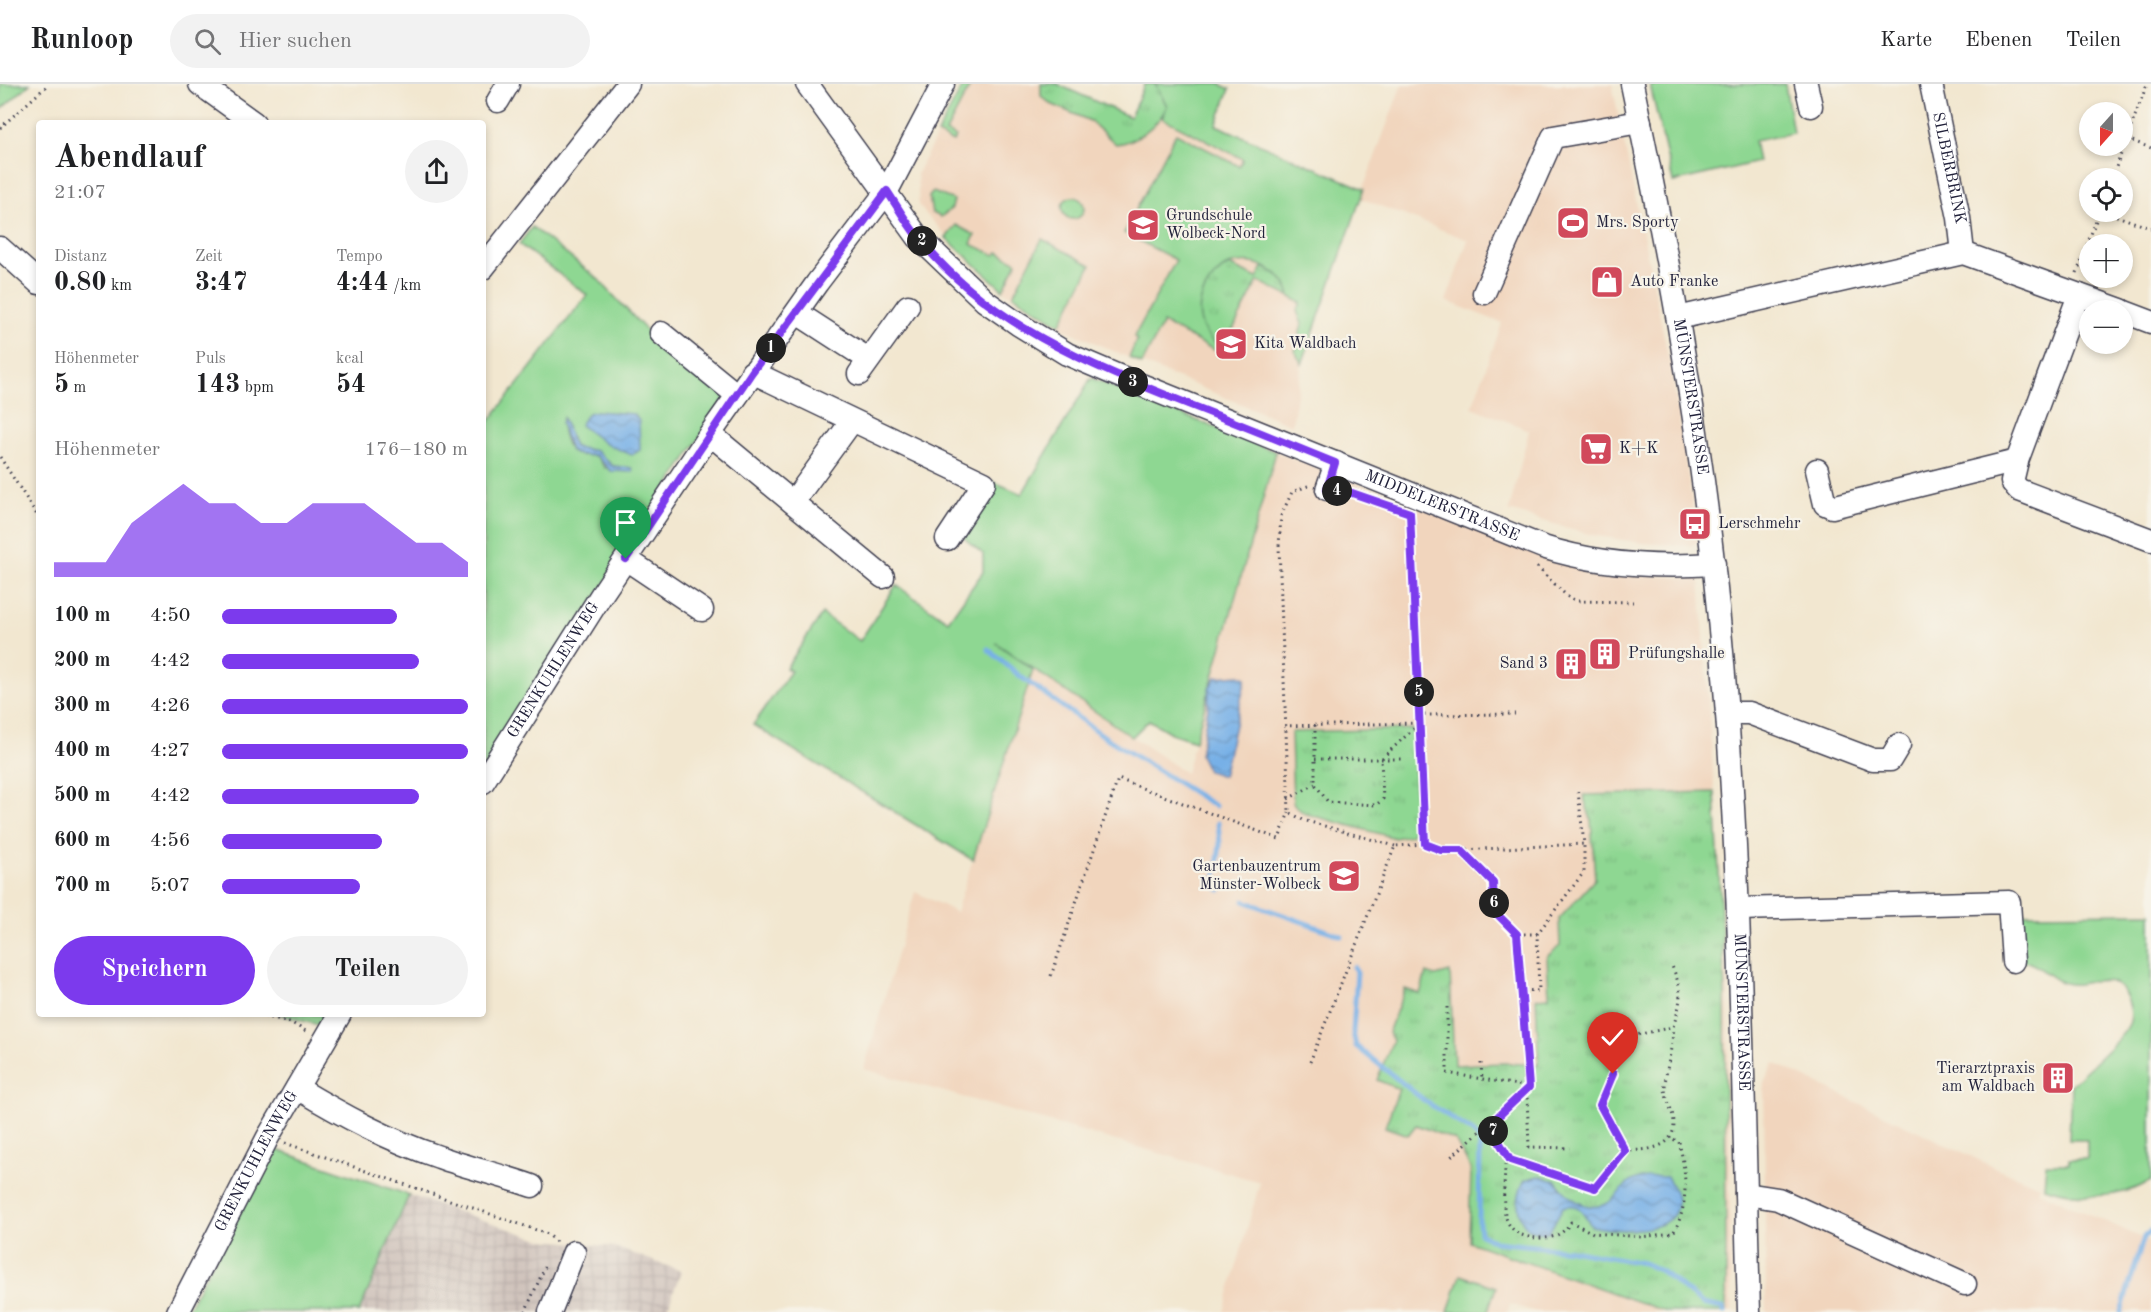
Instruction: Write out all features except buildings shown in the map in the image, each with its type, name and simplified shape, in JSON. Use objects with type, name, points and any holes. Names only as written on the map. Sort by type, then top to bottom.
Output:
[{"type":"street","points":[[200,84],[250,120]]},
{"type":"street","points":[[486,264],[628,84]]},
{"type":"street","name":"MIDDELERSTRASSE","points":[[807,84],[887,191],[918,237],[946,267],[985,301],[1067,354],[1114,375],[1543,547],[1576,557],[1605,562],[1677,567],[1714,564]]},
{"type":"street","name":"GRENKUHLENWEG","points":[[486,778],[626,559],[752,372],[887,191],[943,84]]},
{"type":"street","name":"MÜNSTERSTRASSE","points":[[1632,84],[1678,318],[1714,564],[1727,713],[1739,909],[1749,1312]]},
{"type":"street","points":[[1806,84],[1811,106]]},
{"type":"street","name":"SILBERBRINK","points":[[1931,84],[1959,218],[1963,253]]},
{"type":"street","points":[[1484,293],[1553,138],[1640,122]]},
{"type":"street","points":[[0,248],[36,280]]},
{"type":"street","points":[[1678,318],[1963,253],[2092,300]]},
{"type":"street","points":[[2075,294],[2017,461],[2012,482],[2019,490],[2151,540]]},
{"type":"street","points":[[797,313],[863,367],[908,306]]},
{"type":"street","points":[[2133,315],[2151,322]]},
{"type":"street","points":[[661,333],[737,395]]},
{"type":"street","points":[[752,372],[984,483],[947,539]]},
{"type":"street","points":[[793,502],[852,421]]},
{"type":"street","points":[[710,434],[883,576]]},
{"type":"street","points":[[1817,470],[1827,507],[2004,466],[2017,461]]},
{"type":"street","points":[[1327,489],[1335,463]]},
{"type":"street","points":[[626,559],[702,610]]},
{"type":"street","points":[[1727,713],[1749,712],[1873,760],[1890,760],[1899,745]]},
{"type":"street","points":[[1739,909],[2009,902],[2013,961]]},
{"type":"street","name":"GRENKUHLENWEG","points":[[178,1312],[268,1137],[338,1017]]},
{"type":"street","points":[[297,1088],[387,1137],[440,1158],[532,1185]]},
{"type":"street","points":[[1746,1194],[1778,1199],[1965,1284]]},
{"type":"street","points":[[550,1312],[563,1252]]},
{"type":"path","points":[[0,128],[49,84]]},
{"type":"path","points":[[2133,122],[2147,84]]},
{"type":"path","points":[[2133,141],[2151,148]]},
{"type":"path","points":[[2075,294],[2096,222]]},
{"type":"path","points":[[2133,222],[2151,228]]},
{"type":"path","points":[[0,457],[36,513]]},
{"type":"path","points":[[1051,976],[1118,779],[1279,839],[1289,812],[1279,546],[1281,516],[1292,492],[1306,486],[1361,497]]},
{"type":"path","points":[[1400,510],[1418,515]]},
{"type":"path","points":[[1410,513],[1425,844]]},
{"type":"path","points":[[1529,561],[1552,579],[1568,597],[1576,601],[1633,602]]},
{"type":"path","points":[[1420,716],[1515,714]]},
{"type":"path","points":[[1284,726],[1420,723]]},
{"type":"path","points":[[1381,759],[1420,723]]},
{"type":"path","points":[[1315,725],[1315,784],[1328,802],[1376,805],[1383,800],[1381,759]]},
{"type":"path","points":[[1315,759],[1405,759]]},
{"type":"path","points":[[1288,799],[1315,784]]},
{"type":"path","points":[[1523,990],[1539,991],[1537,934],[1584,872],[1584,844],[1578,792]]},
{"type":"path","points":[[1289,812],[1303,820],[1395,846],[1425,844],[1441,850],[1461,850],[1584,844]]},
{"type":"path","points":[[1310,1062],[1395,846]]},
{"type":"path","points":[[1461,850],[1493,882],[1494,911],[1517,934],[1529,1087],[1529,1147],[1570,1148]]},
{"type":"path","points":[[1517,934],[1537,934]]},
{"type":"path","points":[[1489,1125],[1510,1160],[1595,1188],[1625,1151],[1662,1146],[1671,1138],[1674,1122],[1665,1090],[1681,986],[1671,964]]},
{"type":"path","points":[[1447,1006],[1447,1073],[1529,1087]]},
{"type":"path","points":[[267,1017],[291,1022],[323,1042]]},
{"type":"path","points":[[1625,1151],[1600,1105],[1613,1074],[1613,1040],[1673,1027]]},
{"type":"path","points":[[1481,1063],[1482,1079]]},
{"type":"path","points":[[1450,1158],[1529,1087]]},
{"type":"path","points":[[268,1137],[548,1234],[563,1252]]},
{"type":"path","points":[[1510,1160],[1505,1164],[1504,1212],[1508,1226],[1518,1235],[1552,1238],[1565,1231],[1571,1222],[1593,1233],[1659,1235],[1673,1233],[1680,1221],[1684,1205],[1683,1160],[1678,1142],[1671,1138]]},
{"type":"path","points":[[525,1312],[547,1262]]},
{"type":"shaded area","points":[[964,84],[1057,84],[1130,117],[1145,84],[1220,84],[1230,89],[1216,125],[1363,189],[1402,84],[1612,84],[1673,380],[1698,542],[1691,546],[1642,543],[1592,535],[1509,511],[1529,430],[1472,407],[1502,323],[1446,301],[1468,240],[1360,198],[1302,364],[1292,425],[1129,358],[1058,326],[1003,290],[964,256],[919,206],[917,173]]},
{"type":"shaded area","name":"Gartenbauzentrum Münster-Wolbeck","points":[[1276,452],[1475,529],[1617,574],[1700,579],[1728,993],[1731,1312],[1537,1312],[1510,1304],[1507,1312],[1224,1312],[1260,1182],[864,1069],[915,892],[956,912],[1033,670],[1186,773]]},
{"type":"shaded area","points":[[1774,1063],[1996,1168],[2040,1186],[2038,1191],[2151,1242],[2151,1312],[1766,1312],[1764,1082]]},
{"type":"shaded area","points":[[409,1195],[542,1240],[614,1247],[681,1271],[666,1312],[359,1312]]},
{"type":"green space","points":[[0,84],[30,84],[0,110]]},
{"type":"green space","points":[[964,84],[971,84],[946,132],[956,137],[953,142],[937,134]]},
{"type":"green space","points":[[1041,84],[1057,84],[1130,117],[1145,84],[1155,84],[1167,106],[1153,126],[1131,140],[1116,144],[1090,121],[1051,104],[1041,96]]},
{"type":"green space","points":[[1155,84],[1220,84],[1230,89],[1216,125],[1364,189],[1302,364],[1295,352],[1302,324],[1297,311],[1301,303],[1290,297],[1287,288],[1275,273],[1258,264],[1248,263],[1229,265],[1218,345],[1223,349],[1220,353],[1163,323],[1142,364],[1129,358],[1137,339],[1134,337],[1176,260],[1124,233],[1176,133],[1239,166],[1243,159],[1162,118],[1167,106]]},
{"type":"green space","points":[[1785,84],[1793,133],[1754,141],[1758,162],[1673,182],[1650,85]]},
{"type":"green space","points":[[933,192],[954,200],[952,208],[941,217],[932,213],[929,197]]},
{"type":"green space","points":[[1073,197],[1081,200],[1084,208],[1081,216],[1073,219],[1065,216],[1062,208],[1065,200]]},
{"type":"green space","points":[[956,225],[975,235],[971,244],[995,255],[998,252],[1017,262],[1003,290],[946,238]]},
{"type":"green space","points":[[532,227],[598,279],[646,330],[726,397],[486,767],[486,425],[587,295],[519,244]],"holes":[[[563,418],[574,447],[596,451],[613,466],[632,468],[605,468],[596,456],[577,455],[572,452],[564,438]]]},
{"type":"green space","points":[[1042,239],[1091,265],[1060,325],[1013,295]]},
{"type":"green space","points":[[1229,265],[1257,278],[1263,267],[1269,270],[1284,282],[1290,297],[1258,281],[1223,349],[1211,340],[1204,329],[1200,318],[1200,306],[1209,283]]},
{"type":"green space","points":[[1091,378],[1276,452],[1195,741],[1171,733],[1149,720],[1132,737],[996,643],[1033,670],[973,860],[753,725],[791,671],[786,668],[822,614],[860,641],[896,585],[948,621],[983,572],[983,554],[963,537],[994,482],[1022,494]]},
{"type":"green space","points":[[1414,729],[1416,827],[1411,835],[1395,838],[1303,813],[1293,803],[1291,732]]},
{"type":"green space","points":[[1715,792],[1725,995],[1726,1312],[1667,1312],[1469,1242],[1471,1169],[1455,1140],[1416,1125],[1408,1135],[1385,1127],[1399,1089],[1377,1080],[1393,1040],[1388,1033],[1405,989],[1420,994],[1426,973],[1436,976],[1450,972],[1454,1065],[1505,1063],[1539,1065],[1536,998],[1549,997],[1547,956],[1560,946],[1559,919],[1595,879],[1591,820],[1583,795]]},
{"type":"green space","points":[[2151,913],[2151,1181],[2125,1192],[2098,1196],[2071,1194],[2044,1187],[2046,1164],[2069,1164],[2069,1159],[2087,1159],[2087,1140],[2069,1140],[2071,1085],[2125,1031],[2131,1014],[2126,995],[2114,983],[2100,980],[2075,984],[2063,983],[2035,965],[2022,961],[2021,914]]},
{"type":"green space","points":[[288,1017],[332,1017],[326,1027]]},
{"type":"green space","points":[[274,1149],[409,1195],[359,1312],[186,1312]]},
{"type":"green space","points":[[1460,1275],[1496,1287],[1488,1312],[1448,1312]]},
{"type":"water","points":[[596,411],[634,414],[639,421],[640,450],[632,455],[606,444],[580,425],[588,413]]},
{"type":"water","points":[[563,418],[574,447],[596,451],[613,466],[632,468],[633,472],[611,471],[596,456],[575,454],[570,450],[561,423]]},
{"type":"water","points":[[1239,675],[1246,678],[1223,776],[1208,771],[1200,755],[1209,688],[1216,677]]},
{"type":"water","points":[[1538,1176],[1556,1181],[1577,1202],[1591,1206],[1610,1202],[1627,1184],[1635,1180],[1667,1177],[1676,1196],[1676,1210],[1669,1220],[1656,1226],[1623,1230],[1591,1226],[1577,1207],[1569,1206],[1563,1207],[1549,1232],[1538,1232],[1530,1230],[1524,1224],[1520,1217],[1518,1198],[1525,1180]]},
{"type":"waterway","points":[[988,649],[1021,677],[1108,739],[1215,806]]},
{"type":"waterway","points":[[1218,823],[1220,844],[1215,883],[1220,890]]},
{"type":"waterway","points":[[1244,901],[1342,936]]},
{"type":"waterway","points":[[1354,967],[1357,972],[1353,1032],[1356,1046],[1425,1101],[1473,1132],[1480,1140],[1480,1233],[1495,1242],[1571,1250],[1643,1263],[1661,1271],[1703,1304],[1722,1308],[1724,1312]]},
{"type":"waterway","points":[[2121,1312],[2144,1237],[2151,1231]]},
{"type":"place","name":"Mrs. Sporty","points":[[1573,223]]},
{"type":"place","name":"Grundschule Wolbeck-Nord","points":[[1143,225]]},
{"type":"place","name":"Auto Franke","points":[[1607,282]]},
{"type":"place","name":"Kita Waldbach","points":[[1231,344]]},
{"type":"place","name":"K+K","points":[[1596,449]]},
{"type":"place","name":"Lerschmehr","points":[[1695,524]]},
{"type":"place","name":"Prüfungshalle","points":[[1605,654]]},
{"type":"place","name":"Sand 3","points":[[1571,664]]},
{"type":"place","name":"Gartenbauzentrum Münster-Wolbeck","points":[[1344,876]]},
{"type":"place","name":"Tierarztpraxis am Waldbach","points":[[2058,1078]]},
{"type":"route","points":[[626,559],[752,372],[887,191],[918,237],[946,267],[985,301],[1018,324],[1067,354],[1114,375],[1335,463],[1327,489],[1352,493],[1410,513],[1425,844],[1441,850],[1461,850],[1493,882],[1494,911],[1517,934],[1529,1087],[1489,1125],[1510,1160],[1595,1188],[1625,1151],[1600,1105],[1608,1091],[1613,1074]]}]
